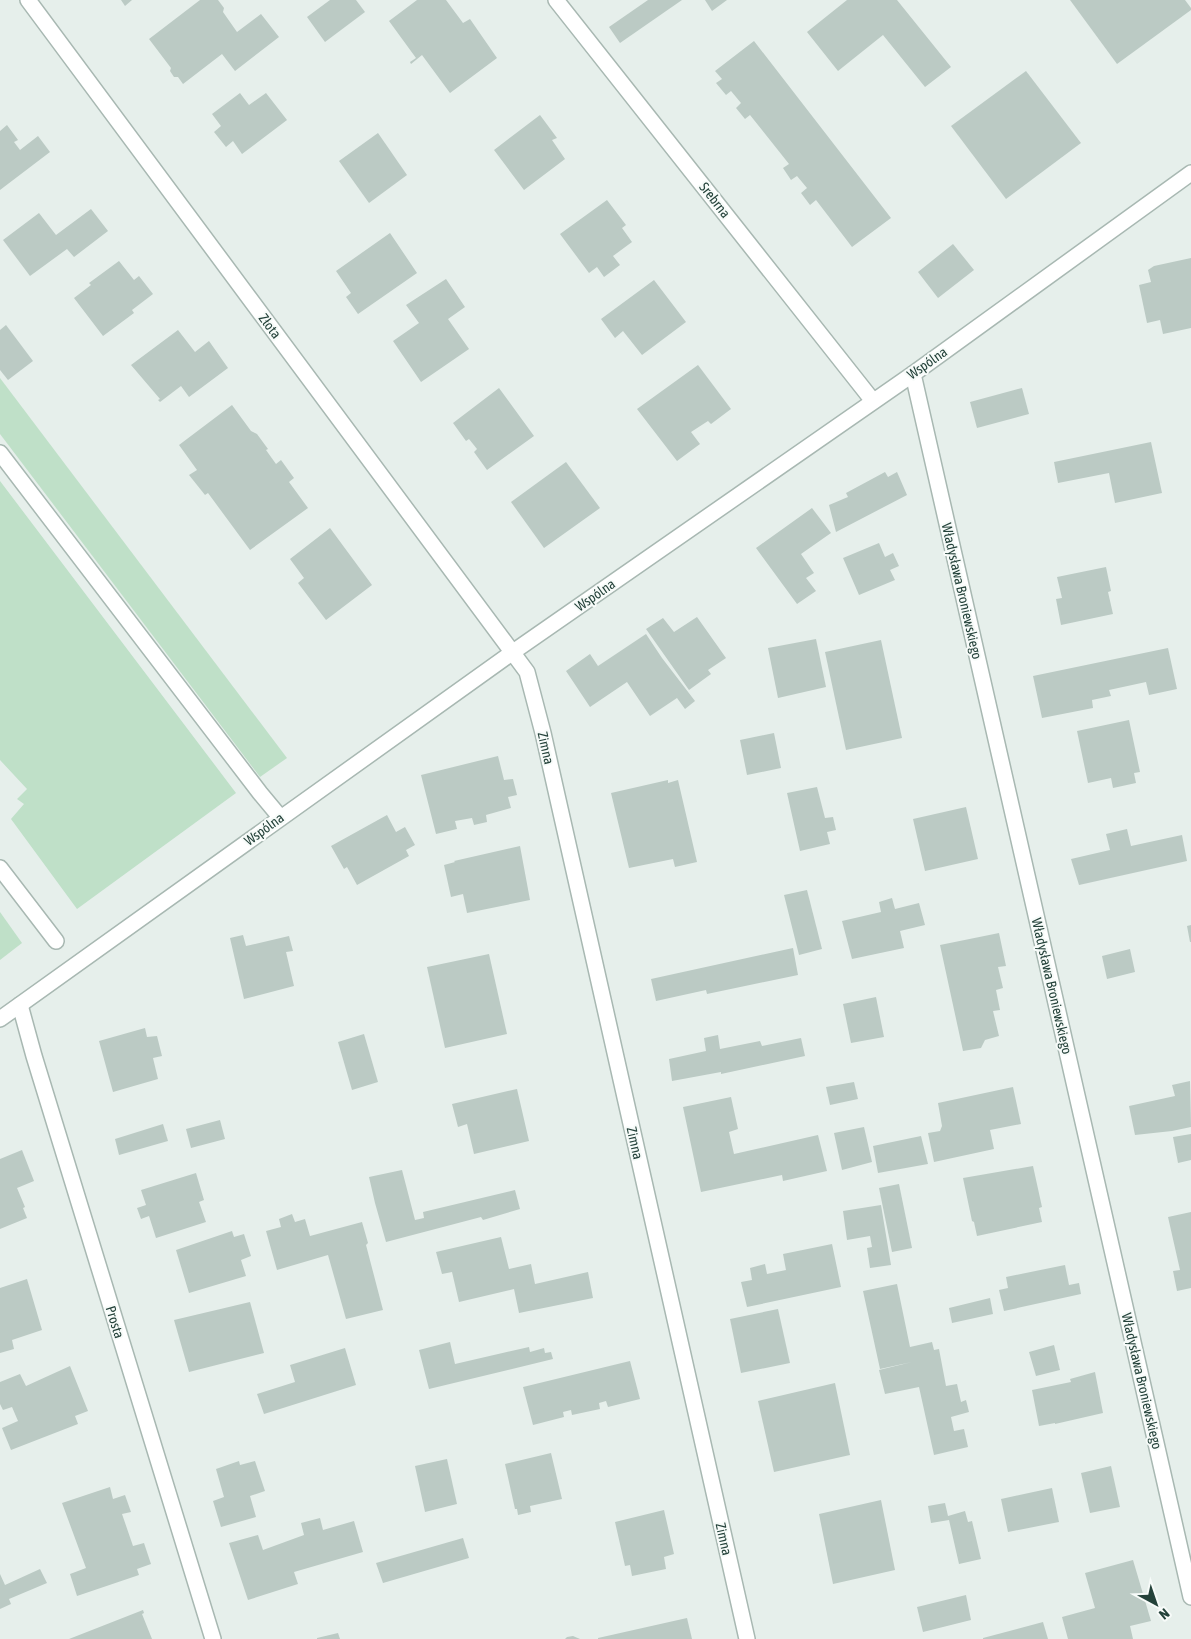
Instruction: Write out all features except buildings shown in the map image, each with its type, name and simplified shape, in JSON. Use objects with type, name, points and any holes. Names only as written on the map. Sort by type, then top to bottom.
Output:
[{"type":"street","name":"Złota","points":[[28,0],[513,652]]},
{"type":"street","name":"Srebrna","points":[[556,0],[873,401]]},
{"type":"street","name":"Wspólna","points":[[0,1019],[513,652],[913,374],[1191,172]]},
{"type":"street","name":"Władysława Broniewskiego","points":[[913,374],[1191,1598]]},
{"type":"street","points":[[0,453],[280,817]]},
{"type":"street","name":"Zimna","points":[[513,652],[527,672],[543,733],[747,1639]]},
{"type":"street","points":[[0,868],[56,941]]},
{"type":"street","name":"Prosta","points":[[20,1005],[212,1639]]},
{"type":"green space","points":[[0,378],[287,758],[260,777],[0,434]]},
{"type":"green space","points":[[0,481],[236,793],[77,909],[11,819],[24,804],[17,799],[27,789],[0,760]]},
{"type":"green space","points":[[0,912],[22,943],[0,960]]}]
